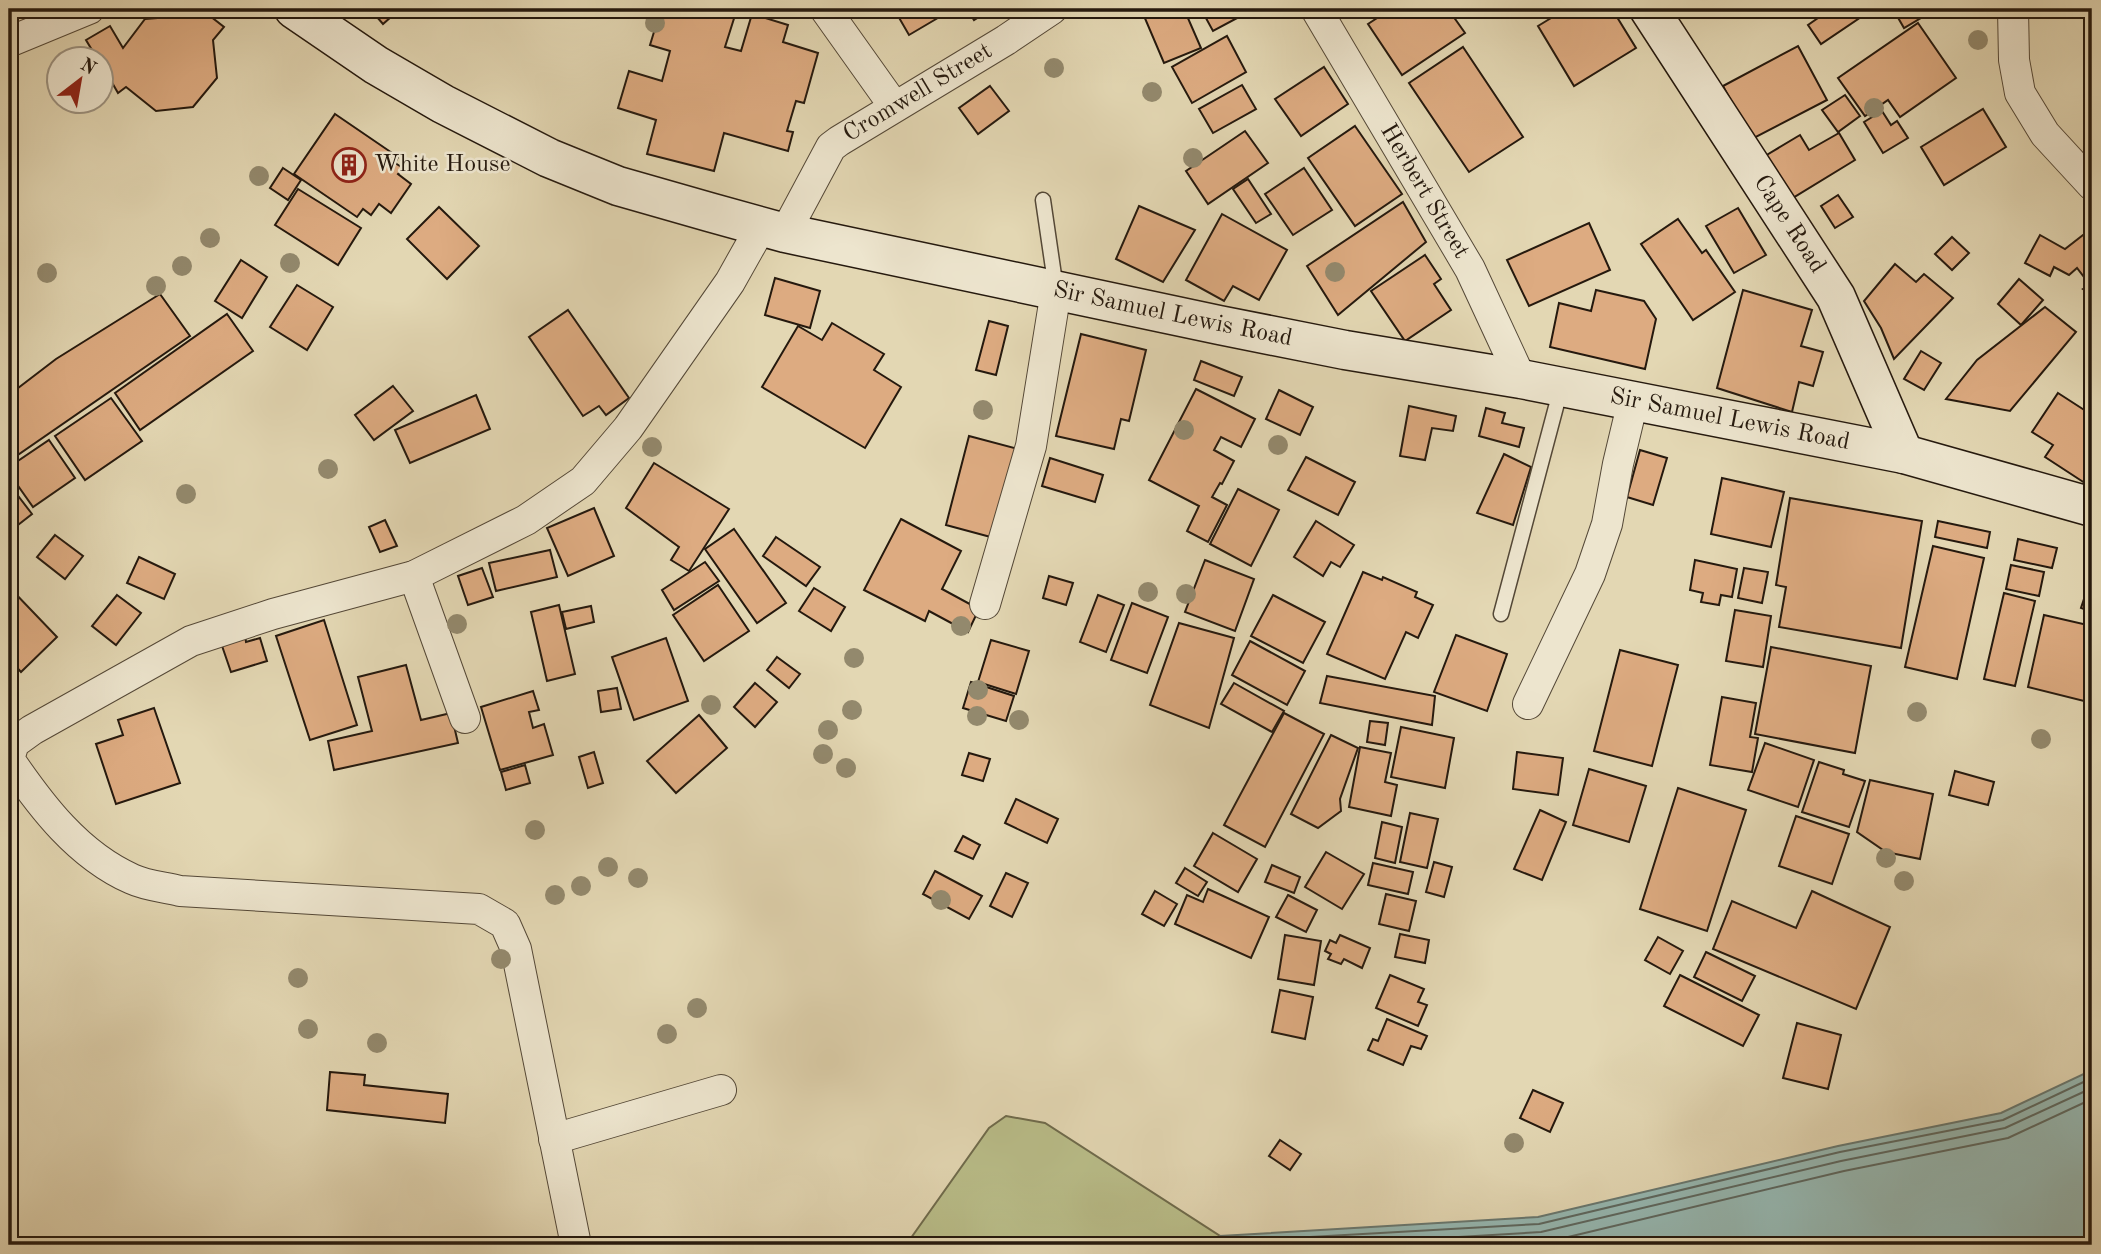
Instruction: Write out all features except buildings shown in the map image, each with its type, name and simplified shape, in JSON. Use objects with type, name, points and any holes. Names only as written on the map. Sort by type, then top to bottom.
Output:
[{"type":"main road","name":"Sir Samuel Lewis Road","points":[[293,9],[376,65],[443,104],[549,158],[618,186],[773,229],[1345,350],[1521,379],[1904,454],[2092,507]]},
{"type":"main road","name":"Cape Road","points":[[1649,9],[1836,297],[1904,454]]},
{"type":"street","points":[[9,42],[89,9]]},
{"type":"street","points":[[825,9],[894,106]]},
{"type":"street","name":"Cromwell Street","points":[[554,1139],[516,949],[505,924],[479,909],[180,891],[133,880],[90,853],[57,823],[9,759],[14,743],[32,730],[191,641],[272,614],[414,576],[526,520],[583,481],[628,428],[730,282],[773,229],[831,147],[1052,9]]},
{"type":"street","name":"Herbert Street","points":[[1316,9],[1470,269],[1521,379]]},
{"type":"street","points":[[2013,9],[2014,60],[2020,93],[2045,134],[2092,185]]},
{"type":"street","points":[[985,604],[1031,446],[1056,290]]},
{"type":"street","points":[[1528,704],[1590,574],[1607,524],[1633,401]]},
{"type":"street","points":[[414,576],[465,718]]},
{"type":"street","points":[[576,1245],[554,1139],[720,1090]]},
{"type":"lane","points":[[1043,200],[1056,290]]},
{"type":"lane","points":[[1501,614],[1561,387]]},
{"type":"green space","points":[[1006,1116],[1045,1123],[1220,1236],[1210,1245],[906,1245],[989,1128]]},
{"type":"water","points":[[2092,1070],[2092,1245],[1210,1245],[1220,1236],[1538,1217],[1838,1146],[2001,1113]]},
{"type":"place","name":"White House","points":[[349,165]]}]
